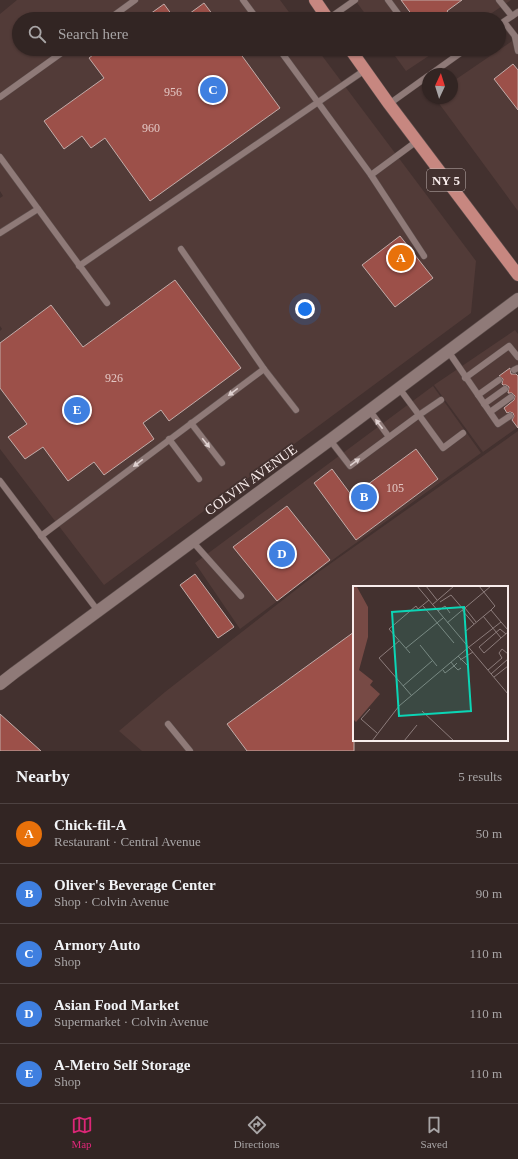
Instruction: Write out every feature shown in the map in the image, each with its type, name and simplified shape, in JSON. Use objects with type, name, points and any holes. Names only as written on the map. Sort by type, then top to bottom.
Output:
[{"type":"main road","points":[[315,0],[323,12]]},
{"type":"main road","name":"NY 5","points":[[355,56],[389,104],[518,275]]},
{"type":"street","name":"COLVIN AVENUE","points":[[0,684],[370,411],[518,299]]},
{"type":"lane","points":[[119,12],[135,0]]},
{"type":"lane","points":[[243,0],[252,12]]},
{"type":"lane","points":[[338,12],[355,0]]},
{"type":"lane","points":[[388,0],[397,12]]},
{"type":"lane","points":[[499,0],[512,16]]},
{"type":"lane","points":[[506,21],[518,12]]},
{"type":"lane","points":[[506,28],[516,38],[518,51]]},
{"type":"lane","points":[[0,97],[57,56]]},
{"type":"lane","points":[[284,56],[371,176],[424,256]]},
{"type":"lane","points":[[439,68],[456,56]]},
{"type":"lane","points":[[79,266],[365,70]]},
{"type":"lane","points":[[389,104],[422,80]]},
{"type":"lane","points":[[371,176],[417,141]]},
{"type":"lane","points":[[0,157],[106,303]]},
{"type":"lane","points":[[0,233],[38,209]]},
{"type":"lane","points":[[181,249],[264,368],[296,410]]},
{"type":"lane","points":[[465,378],[509,346],[518,357]]},
{"type":"lane","points":[[448,352],[498,424],[510,416]]},
{"type":"lane","points":[[41,536],[264,368]]},
{"type":"lane","points":[[478,395],[499,380]]},
{"type":"lane","points":[[399,388],[444,448],[463,433]]},
{"type":"lane","points":[[484,404],[505,389]]},
{"type":"lane","points":[[490,412],[511,397]]},
{"type":"lane","points":[[330,440],[350,466],[419,415],[442,400]]},
{"type":"lane","points":[[370,411],[389,437]]},
{"type":"lane","points":[[191,423],[222,463]]},
{"type":"lane","points":[[169,440],[199,479]]},
{"type":"lane","points":[[0,481],[98,611]]},
{"type":"lane","points":[[192,542],[241,596]]},
{"type":"lane","points":[[168,724],[190,751]]},
{"type":"shaded area","points":[[17,0],[280,0],[289,12],[12,12],[12,56],[322,56],[476,261],[471,313],[104,585],[0,449],[0,331],[2,329],[0,326],[0,198],[3,196],[0,191],[0,14]]},
{"type":"shaded area","points":[[355,0],[511,0],[493,12],[364,12]]},
{"type":"shaded area","points":[[518,37],[518,211],[439,104],[458,104],[458,78],[490,56],[506,56],[506,45]]},
{"type":"shaded area","points":[[395,56],[428,56],[406,71]]},
{"type":"shaded area","points":[[515,330],[518,334],[518,427],[483,452],[434,385]]},
{"type":"shaded area","points":[[433,386],[481,453],[240,629],[195,563]]},
{"type":"shaded area","points":[[518,431],[518,751],[142,751],[119,731],[165,692],[320,571]]},
{"type":"building","points":[[401,0],[462,0],[447,11],[448,12],[410,12]]},
{"type":"building","points":[[204,3],[211,12],[192,12]]},
{"type":"building","points":[[164,4],[170,12],[153,12]]},
{"type":"building","points":[[92,56],[242,56],[280,108],[150,201],[105,138],[91,148],[82,136],[64,149],[44,121],[104,78],[89,58]]},
{"type":"building","points":[[513,64],[518,70],[518,110],[494,79]]},
{"type":"building","points":[[400,236],[433,278],[395,307],[362,265]]},
{"type":"building","points":[[175,280],[241,368],[169,421],[161,410],[143,423],[154,439],[104,475],[94,462],[68,481],[43,447],[25,459],[8,437],[27,424],[0,388],[0,343],[51,305],[83,347]]},
{"type":"building","points":[[510,368],[511,374],[516,374],[518,376],[518,428],[512,420],[514,416],[513,413],[507,413],[504,408],[514,400],[515,396],[512,393],[508,393],[509,387],[502,384],[503,379],[499,376]]},
{"type":"building","points":[[416,449],[438,479],[356,540],[314,483],[332,469],[352,496]]},
{"type":"building","points":[[287,506],[330,560],[277,601],[233,547]]},
{"type":"building","points":[[195,574],[234,627],[218,638],[180,585]]},
{"type":"building","points":[[353,633],[354,751],[247,751],[227,724]]},
{"type":"building","points":[[0,714],[41,751],[0,751]]},
{"type":"place","name":"Armory Auto","points":[[213,90]]},
{"type":"place","name":"Chick-fil-A","points":[[401,258]]},
{"type":"place","name":"A-Metro Self Storage","points":[[77,410]]},
{"type":"place","name":"Oliver's Beverage Center","points":[[364,497]]},
{"type":"place","name":"Asian Food Market","points":[[282,554]]}]
